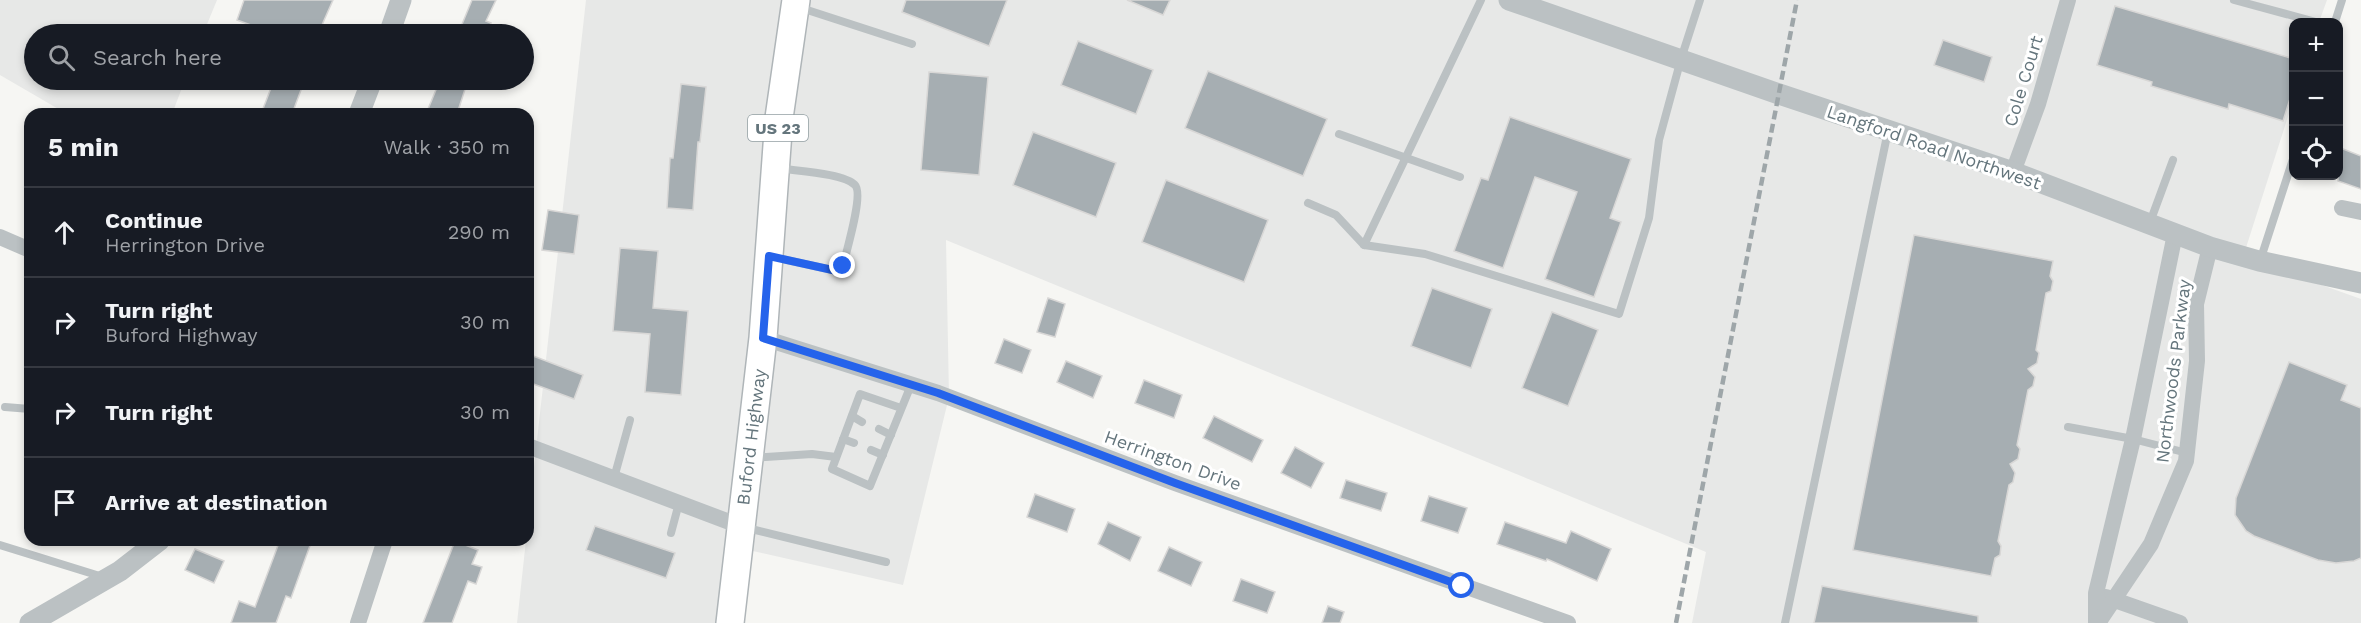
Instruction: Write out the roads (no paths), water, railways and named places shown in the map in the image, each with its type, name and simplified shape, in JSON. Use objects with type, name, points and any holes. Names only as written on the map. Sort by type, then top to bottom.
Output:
[{"type":"main road","name":"Buford Highway","points":[[730,623],[763,338],[779,118],[796,3]]},
{"type":"street","points":[[393,24],[401,0]]},
{"type":"street","name":"Langford Road Northwest","points":[[1509,0],[2013,172],[2210,247],[2259,261],[2361,283]]},
{"type":"street","name":"Cole Court","points":[[2013,172],[2038,104],[2068,0]]},
{"type":"street","points":[[360,108],[368,90]]},
{"type":"street","points":[[2342,208],[2361,212]]},
{"type":"street","name":"Northwoods Parkway","points":[[2097,623],[2096,593],[2133,439],[2175,234]]},
{"type":"street","points":[[0,237],[24,247]]},
{"type":"street","name":"Northwoods Parkway","points":[[2097,623],[2151,544],[2186,461],[2197,361],[2196,304],[2210,247]]},
{"type":"street","name":"Herrington Drive","points":[[763,338],[911,385],[1175,483],[1568,623]]},
{"type":"street","points":[[534,448],[740,526]]},
{"type":"street","points":[[30,623],[120,571],[152,546]]},
{"type":"street","points":[[358,623],[383,546]]},
{"type":"street","points":[[2096,593],[2180,623]]},
{"type":"lane","points":[[1364,245],[1481,0]]},
{"type":"lane","points":[[1308,203],[1336,214],[1364,245],[1425,254],[1619,314],[1649,218],[1659,140],[1700,0]]},
{"type":"lane","points":[[2234,0],[2301,18]]},
{"type":"lane","points":[[2336,18],[2342,0]]},
{"type":"lane","points":[[796,3],[912,44]]},
{"type":"lane","points":[[1785,623],[1888,130]]},
{"type":"lane","points":[[1339,134],[1460,177]]},
{"type":"lane","points":[[2149,225],[2173,160]]},
{"type":"lane","points":[[769,256],[837,271],[843,266],[858,190],[854,183],[839,177],[775,168]]},
{"type":"lane","points":[[2259,261],[2289,171]]},
{"type":"lane","points":[[901,408],[860,394],[832,469],[870,486],[911,385]]},
{"type":"lane","points":[[5,407],[24,409]]},
{"type":"lane","points":[[852,416],[862,422]]},
{"type":"lane","points":[[614,478],[630,420]]},
{"type":"lane","points":[[2068,427],[2133,439],[2187,453]]},
{"type":"lane","points":[[879,429],[891,435]]},
{"type":"lane","points":[[843,439],[854,443]]},
{"type":"lane","points":[[871,450],[882,455]]},
{"type":"lane","points":[[749,459],[813,454],[836,457]]},
{"type":"lane","points":[[671,533],[679,503]]},
{"type":"lane","points":[[740,526],[886,562]]},
{"type":"lane","points":[[0,545],[106,578]]},
{"type":"railway","points":[[1676,623],[1797,0]]}]
